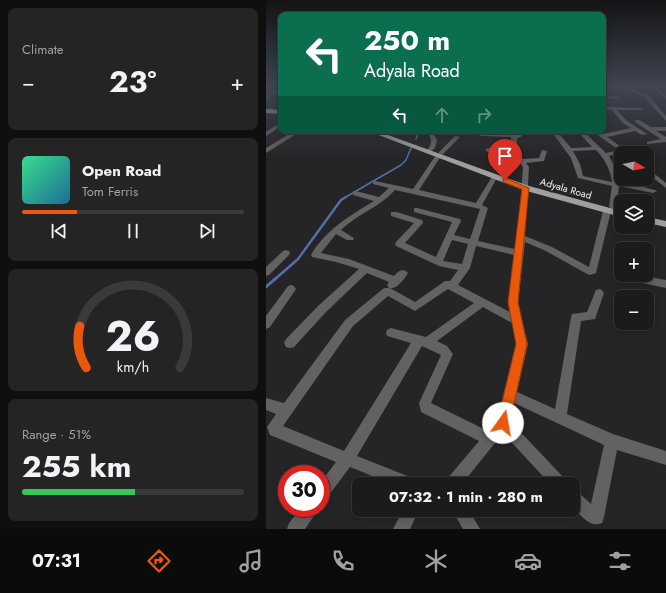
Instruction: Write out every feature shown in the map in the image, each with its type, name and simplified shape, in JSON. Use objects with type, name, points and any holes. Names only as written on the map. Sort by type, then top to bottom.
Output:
[{"type":"main road","name":"Adyala Road","points":[[383,134],[495,176],[614,211]]},
{"type":"main road","points":[[384,134],[526,186]]},
{"type":"main road","points":[[654,218],[666,222]]},
{"type":"main road","points":[[654,221],[666,222]]},
{"type":"street","points":[[615,111],[625,122],[644,134]]},
{"type":"street","points":[[658,111],[666,119]]},
{"type":"street","points":[[637,120],[666,140]]},
{"type":"street","points":[[266,134],[278,126]]},
{"type":"street","points":[[602,136],[636,129]]},
{"type":"street","points":[[650,129],[666,129]]},
{"type":"street","points":[[266,151],[293,134]]},
{"type":"street","points":[[430,150],[434,142],[432,134]]},
{"type":"street","points":[[458,477],[503,423],[522,344],[513,302],[526,186],[526,167],[514,151],[514,137],[518,134]]},
{"type":"street","points":[[556,134],[569,150],[580,172],[580,177],[614,184]]},
{"type":"street","points":[[583,134],[605,155],[610,162],[614,177]]},
{"type":"street","points":[[599,134],[617,146]]},
{"type":"street","points":[[414,192],[440,155],[457,138]]},
{"type":"street","points":[[649,143],[666,140]]},
{"type":"street","points":[[569,150],[597,148]]},
{"type":"street","points":[[488,150],[514,151]]},
{"type":"street","points":[[522,161],[542,160],[544,151]]},
{"type":"street","points":[[605,155],[614,154]]},
{"type":"street","points":[[478,205],[495,176]]},
{"type":"street","points":[[654,176],[666,186]]},
{"type":"street","points":[[375,183],[483,207],[484,210],[465,268],[452,286]]},
{"type":"street","points":[[520,237],[549,249],[590,272],[593,270],[610,209],[616,196],[616,186]]},
{"type":"street","points":[[626,186],[652,191]]},
{"type":"street","points":[[394,187],[380,200],[345,222],[315,255],[332,257],[396,281]]},
{"type":"street","points":[[356,192],[380,200]]},
{"type":"street","points":[[417,210],[457,221],[438,262]]},
{"type":"street","points":[[394,214],[420,222],[400,244],[438,262],[465,268]]},
{"type":"street","points":[[336,231],[350,238]]},
{"type":"street","points":[[450,237],[518,253]]},
{"type":"street","points":[[266,273],[286,254]]},
{"type":"street","points":[[290,343],[322,309],[365,269]]},
{"type":"street","points":[[392,477],[275,430],[274,427],[349,323],[387,291],[403,273]]},
{"type":"street","points":[[654,282],[666,284]]},
{"type":"street","points":[[387,291],[415,307],[447,285],[452,286],[516,320]]},
{"type":"street","points":[[266,324],[291,289]]},
{"type":"street","points":[[560,418],[576,317],[591,316],[599,292]]},
{"type":"street","points":[[330,482],[347,459],[423,342],[483,302]]},
{"type":"street","points":[[391,332],[444,350],[447,354],[425,403],[426,407],[490,439]]},
{"type":"street","points":[[510,395],[612,441],[666,458]]},
{"type":"street","points":[[266,404],[285,410]]},
{"type":"street","points":[[503,423],[553,477]]},
{"type":"street","points":[[580,504],[594,517],[596,517],[612,441]]},
{"type":"street","points":[[295,529],[304,517]]},
{"type":"street","points":[[401,529],[407,517]]},
{"type":"street","points":[[464,517],[472,529]]},
{"type":"waterway","points":[[416,139],[418,134]]},
{"type":"waterway","points":[[344,198],[401,165],[406,160],[411,148]]},
{"type":"waterway","points":[[274,280],[298,259],[341,200],[346,197]]},
{"type":"waterway","points":[[266,287],[275,279]]},
{"type":"route","points":[[503,423],[522,344],[513,302],[526,188],[505,180]]}]
